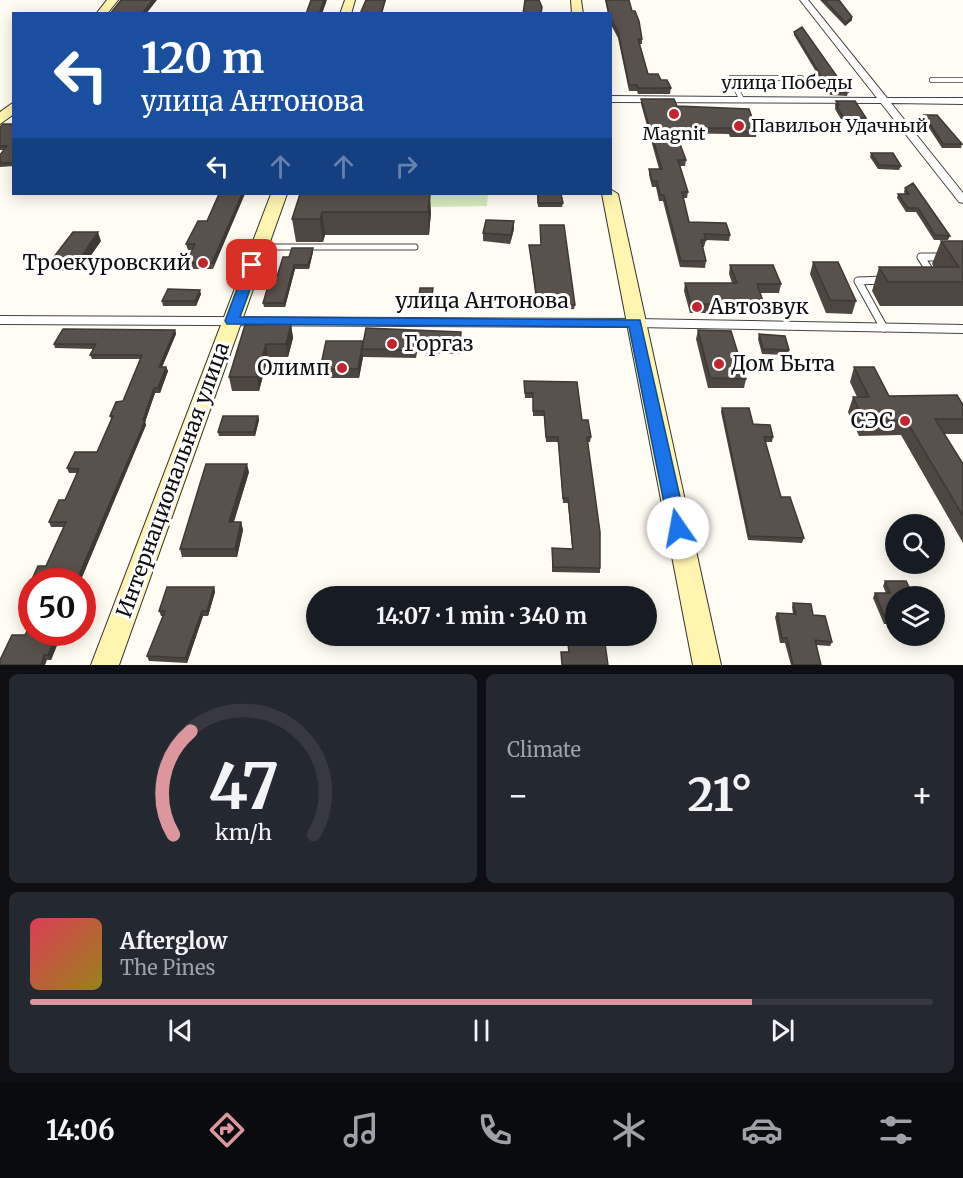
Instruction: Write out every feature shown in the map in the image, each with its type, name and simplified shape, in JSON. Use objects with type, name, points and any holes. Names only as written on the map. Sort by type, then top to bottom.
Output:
[{"type":"main road","points":[[103,12],[113,0]]},
{"type":"main road","points":[[0,120],[12,108]]},
{"type":"main road","name":"Интернациональная улица","points":[[105,665],[279,195]]},
{"type":"main road","points":[[610,195],[706,665]]},
{"type":"street","points":[[804,0],[963,200]]},
{"type":"street","name":"улица Победы","points":[[612,99],[963,101]]},
{"type":"street","name":"улица Антонова","points":[[0,320],[635,323],[963,329]]},
{"type":"lane","points":[[742,100],[731,78],[801,78]]},
{"type":"lane","points":[[932,80],[963,80]]},
{"type":"lane","points":[[259,246],[415,247]]},
{"type":"lane","points":[[924,279],[935,279],[921,257],[952,257]]},
{"type":"lane","points":[[884,328],[858,281],[891,280]]},
{"type":"green space","points":[[315,195],[488,195],[487,206],[311,209]]},
{"type":"building","points":[[121,0],[153,0],[144,12],[112,12]]},
{"type":"building","points":[[311,0],[324,0],[320,12],[307,12]]},
{"type":"building","points":[[366,0],[385,0],[382,12],[361,12]]},
{"type":"building","points":[[525,0],[539,0],[541,12],[523,12]]},
{"type":"building","points":[[606,0],[629,0],[632,11],[635,11],[639,21],[642,39],[638,39],[648,74],[658,74],[661,80],[667,80],[671,88],[638,88],[637,85],[629,85],[618,32],[612,21],[612,12],[609,12]]},
{"type":"building","points":[[824,0],[839,0],[852,17],[846,23]]},
{"type":"building","points":[[802,27],[848,92],[831,92],[794,32]]},
{"type":"building","points":[[641,99],[674,99],[677,106],[749,109],[757,132],[731,131],[730,128],[674,128],[686,160],[678,160],[688,192],[682,192],[689,222],[726,223],[730,235],[704,234],[706,240],[701,240],[706,261],[681,261],[664,195],[660,195],[657,181],[652,181],[649,169],[662,169]]},
{"type":"building","points":[[836,101],[855,101],[866,118],[843,117]]},
{"type":"building","points":[[924,115],[937,115],[962,144],[943,144]]},
{"type":"building","points":[[3,124],[12,124],[12,163],[0,163],[0,155],[7,146],[0,146],[0,127]]},
{"type":"building","points":[[871,153],[893,153],[901,166],[879,165]]},
{"type":"building","points":[[913,183],[950,236],[935,235],[918,208],[908,208],[898,194],[909,194],[905,188]]},
{"type":"building","points":[[219,195],[242,195],[212,263],[186,263],[195,244],[186,244],[198,221],[207,221]]},
{"type":"building","points":[[300,195],[430,195],[428,212],[322,212],[320,219],[292,219]]},
{"type":"building","points":[[538,195],[561,195],[563,203],[538,203]]},
{"type":"building","points":[[486,220],[514,221],[511,235],[483,233]]},
{"type":"building","points":[[540,225],[564,225],[575,305],[538,305],[529,245],[541,245]]},
{"type":"building","points":[[73,232],[98,232],[77,263],[50,262]]},
{"type":"building","points":[[941,241],[963,241],[963,282],[888,282],[879,267],[959,267]]},
{"type":"building","points":[[292,248],[313,248],[308,265],[294,265],[284,303],[263,303],[269,283],[275,283],[283,257],[289,257]]},
{"type":"building","points":[[813,262],[838,262],[856,301],[830,300]]},
{"type":"building","points":[[730,265],[773,265],[781,284],[757,284],[764,304],[691,304],[685,283],[737,283]]},
{"type":"building","points":[[420,288],[433,288],[431,304],[418,303]]},
{"type":"building","points":[[168,289],[200,290],[195,301],[162,301]]},
{"type":"building","points":[[291,324],[286,344],[266,344],[257,377],[229,377],[245,325]]},
{"type":"building","points":[[366,328],[461,332],[460,345],[416,345],[416,350],[362,349]]},
{"type":"building","points":[[63,329],[175,330],[159,367],[166,367],[158,388],[154,388],[143,420],[145,421],[82,568],[37,568],[46,566],[66,522],[49,522],[59,500],[65,500],[79,469],[67,468],[75,452],[97,452],[113,416],[110,416],[116,402],[123,401],[142,355],[90,355],[96,344],[54,344]]},
{"type":"building","name":"Дом Быта","points":[[698,330],[731,331],[746,379],[710,378]]},
{"type":"building","points":[[759,334],[785,336],[789,350],[763,349]]},
{"type":"building","name":"Олимп","points":[[326,341],[363,341],[358,369],[320,369]]},
{"type":"building","points":[[854,367],[874,367],[889,396],[957,395],[963,405],[963,419],[935,419],[963,464],[963,516],[906,420],[864,421],[853,397],[869,397]]},
{"type":"building","points":[[524,381],[577,382],[582,420],[588,420],[591,437],[587,437],[600,532],[600,568],[553,567],[552,548],[573,549],[568,498],[563,498],[558,437],[546,437],[544,411],[533,411],[533,393],[525,393]]},
{"type":"building","points":[[722,408],[749,408],[753,424],[770,425],[773,437],[764,437],[781,497],[790,497],[804,538],[749,536]]},
{"type":"building","points":[[223,416],[258,416],[254,432],[218,432]]},
{"type":"building","points":[[206,464],[247,464],[229,522],[241,522],[235,549],[180,549]]},
{"type":"building","points":[[885,581],[906,581],[908,586],[887,586]]},
{"type":"building","points":[[167,587],[214,587],[207,611],[202,611],[185,658],[147,656],[165,611],[159,611]]},
{"type":"building","points":[[875,593],[885,593],[885,618]]},
{"type":"building","points":[[793,603],[811,604],[813,615],[825,616],[832,642],[815,640],[821,665],[793,665],[787,638],[782,638],[777,613],[796,614]]},
{"type":"building","points":[[12,635],[18,635],[18,646],[52,646],[48,655],[44,655],[41,665],[0,665],[0,660]]},
{"type":"building","points":[[568,646],[605,646],[608,665],[562,665],[561,652],[569,652]]},
{"type":"place","name":"Magnit","points":[[674,114]]},
{"type":"place","name":"Павильон Удачный","points":[[739,126]]},
{"type":"place","name":"Троекуровский","points":[[203,263]]},
{"type":"place","name":"Автозвук","points":[[697,307]]},
{"type":"place","name":"Горгаз","points":[[392,344]]},
{"type":"place","name":"Дом Быта","points":[[719,364]]},
{"type":"place","name":"Олимп","points":[[342,368]]},
{"type":"place","name":"СЭС","points":[[905,421]]},
{"type":"route","points":[[252,265],[232,321],[635,323],[678,528]]}]
